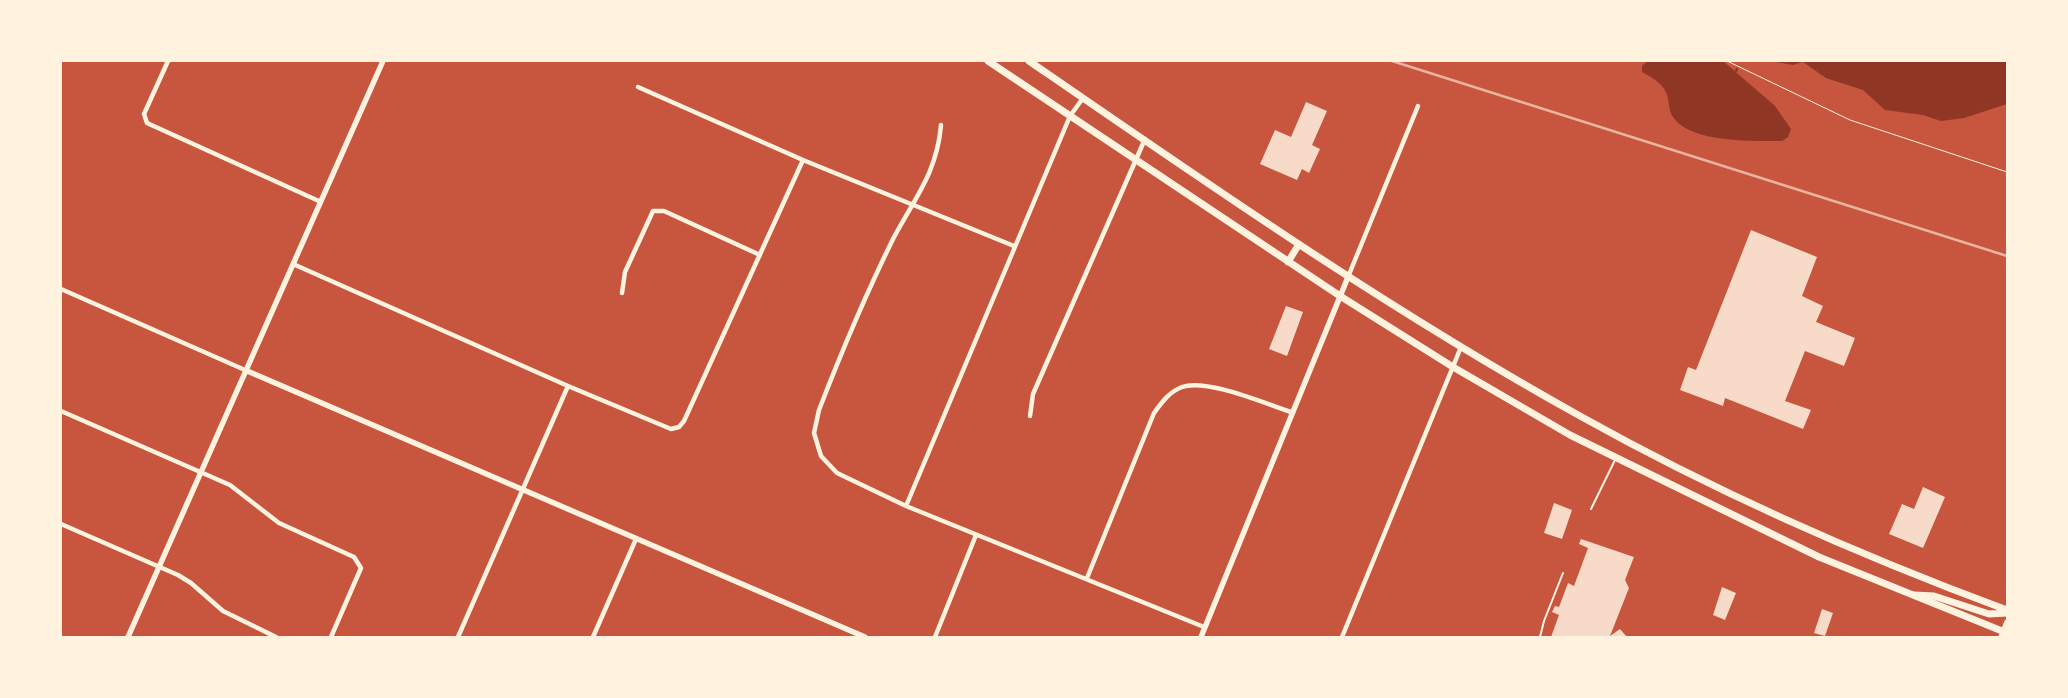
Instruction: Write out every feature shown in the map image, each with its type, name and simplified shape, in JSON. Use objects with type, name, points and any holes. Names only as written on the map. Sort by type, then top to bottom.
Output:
[{"type":"main road","points":[[988,61],[1134,161],[1340,296],[1453,367],[1616,459],[1820,557],[2004,633]]},
{"type":"main road","points":[[1029,61],[1348,277],[1461,347],[1580,416],[1734,494],[1868,555],[2007,612]]},
{"type":"main road","points":[[1288,262],[1299,244]]},
{"type":"main road","points":[[1909,595],[1934,596],[1996,616],[2007,612]]},
{"type":"street","points":[[168,61],[144,114],[147,123],[321,202]]},
{"type":"street","points":[[128,637],[383,61]]},
{"type":"street","points":[[638,87],[803,160],[1014,246]]},
{"type":"street","points":[[906,506],[1070,116],[1083,98]]},
{"type":"street","points":[[1201,637],[1291,412],[1418,106]]},
{"type":"street","points":[[941,125],[937,156],[893,239],[819,410],[814,433],[821,456],[837,473],[906,506],[1204,627]]},
{"type":"street","points":[[1030,416],[1033,394],[1145,139]]},
{"type":"street","points":[[293,264],[568,386],[671,429],[679,427],[684,421],[803,160]]},
{"type":"street","points":[[622,294],[625,272],[653,211],[664,211],[760,255]]},
{"type":"street","points":[[61,289],[522,491],[865,637]]},
{"type":"street","points":[[1342,637],[1461,347]]},
{"type":"street","points":[[1087,578],[1154,413],[1166,396],[1183,387],[1204,384],[1291,412]]},
{"type":"street","points":[[458,637],[568,386]]},
{"type":"street","points":[[61,411],[200,471],[239,490],[265,514],[279,523],[354,557],[359,562],[361,568],[331,637]]},
{"type":"street","points":[[61,524],[191,583],[223,611],[276,637]]},
{"type":"street","points":[[934,637],[976,535]]},
{"type":"street","points":[[593,637],[636,540]]},
{"type":"street","points":[[2004,633],[2007,622]]},
{"type":"lane","points":[[1591,509],[1616,459]]},
{"type":"lane","points":[[1540,637],[1544,621],[1563,573]]},
{"type":"path","points":[[1727,61],[1850,120],[2007,172]]},
{"type":"shaded area","points":[[1647,61],[1723,61],[1775,106],[1791,129],[1788,137],[1782,141],[1755,141],[1723,139],[1693,132],[1681,125],[1673,117],[1669,108],[1667,93],[1664,89],[1658,82],[1642,72],[1642,66]]},
{"type":"shaded area","points":[[1770,61],[2007,61],[2007,104],[1964,118],[1941,121],[1923,115],[1885,110],[1863,90],[1826,78],[1803,62],[1793,65]]},
{"type":"building","points":[[1306,102],[1327,111],[1312,145],[1320,149],[1309,173],[1302,169],[1297,180],[1260,164],[1275,130],[1291,137]]},
{"type":"building","points":[[1751,230],[1817,257],[1802,296],[1823,306],[1816,322],[1855,338],[1844,366],[1805,351],[1785,401],[1811,410],[1803,429],[1725,398],[1723,406],[1680,390],[1688,367],[1696,370]]},
{"type":"building","points":[[1286,306],[1303,312],[1287,356],[1269,349]]},
{"type":"building","points":[[1923,487],[1945,497],[1923,548],[1889,534],[1902,504],[1914,509]]},
{"type":"building","points":[[1554,503],[1572,510],[1562,539],[1544,533]]},
{"type":"building","points":[[1581,539],[1634,557],[1625,580],[1629,588],[1610,636],[1620,629],[1627,637],[1551,637],[1559,615],[1552,612],[1555,606],[1559,607],[1568,583],[1574,586],[1588,548],[1579,544]]},
{"type":"building","points":[[1722,587],[1736,593],[1725,620],[1713,615]]},
{"type":"building","points":[[1822,609],[1833,613],[1825,636],[1814,633]]},
{"type":"railway","points":[[1392,61],[2007,256]]}]
